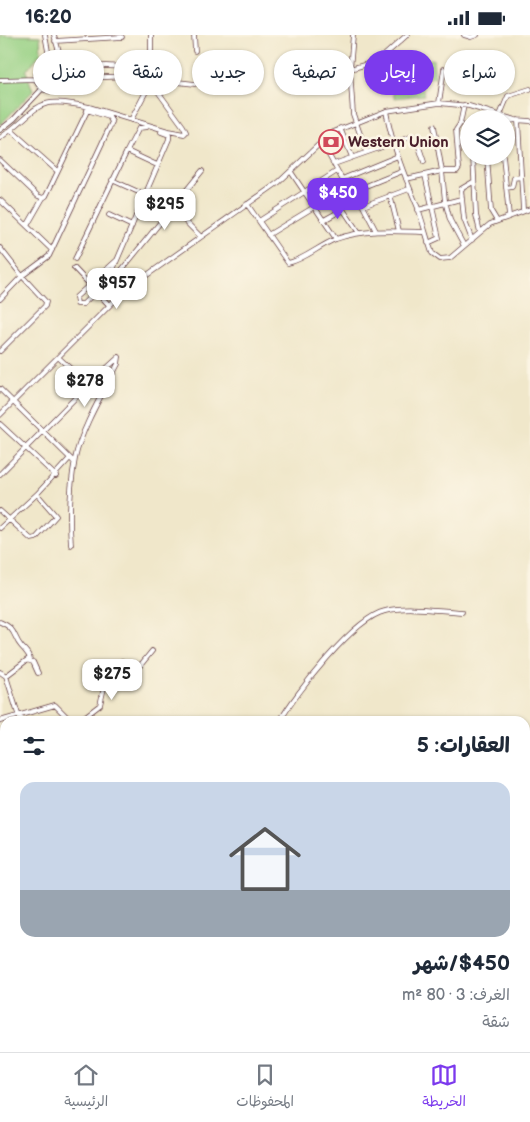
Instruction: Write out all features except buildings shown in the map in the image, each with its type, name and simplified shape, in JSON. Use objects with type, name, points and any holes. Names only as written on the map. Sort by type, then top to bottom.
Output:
[{"type":"street","points":[[45,35],[48,50]]},
{"type":"street","points":[[54,35],[58,50]]},
{"type":"street","points":[[151,35],[151,50]]},
{"type":"street","points":[[194,35],[195,50]]},
{"type":"street","points":[[352,50],[353,35]]},
{"type":"street","points":[[354,68],[378,61],[407,35]]},
{"type":"street","points":[[464,35],[477,35]]},
{"type":"street","points":[[56,41],[122,37]]},
{"type":"street","points":[[439,103],[444,69]]},
{"type":"street","points":[[0,80],[33,79]]},
{"type":"street","points":[[502,110],[508,96],[530,89]]},
{"type":"street","points":[[0,131],[36,95]]},
{"type":"street","points":[[131,120],[143,95]]},
{"type":"street","points":[[0,138],[36,107],[52,101],[88,108],[168,131],[185,133],[183,126],[162,95]]},
{"type":"street","points":[[352,95],[355,123],[366,151]]},
{"type":"street","points":[[0,415],[123,292],[291,172],[321,141],[340,128],[386,111],[439,103],[464,105],[482,110]]},
{"type":"street","points":[[406,179],[442,171],[457,171],[459,168],[456,130],[460,124],[464,105]]},
{"type":"street","points":[[27,226],[43,197],[46,196],[56,170],[88,108]]},
{"type":"street","points":[[0,299],[22,276],[49,256],[112,122],[111,118],[88,108]]},
{"type":"street","points":[[386,111],[393,142],[428,243],[432,253],[440,259],[450,258],[480,232],[497,221],[508,215],[530,209]]},
{"type":"street","points":[[523,210],[517,120],[530,121]]},
{"type":"street","points":[[434,125],[445,201],[450,220],[464,246]]},
{"type":"street","points":[[75,259],[138,128],[144,126],[167,134],[169,137],[132,226],[117,261],[109,279],[83,304],[77,304],[76,297],[117,261]]},
{"type":"street","points":[[340,128],[352,157]]},
{"type":"street","points":[[11,130],[56,170]]},
{"type":"street","points":[[334,164],[366,151],[415,136],[424,162]]},
{"type":"street","points":[[321,141],[347,187],[363,206],[376,231]]},
{"type":"street","points":[[127,151],[157,165]]},
{"type":"street","points":[[342,179],[398,156]]},
{"type":"street","points":[[0,160],[38,196],[43,197]]},
{"type":"street","points":[[473,165],[473,182],[480,232]]},
{"type":"street","points":[[489,165],[492,211],[497,221]]},
{"type":"street","points":[[505,165],[508,215]]},
{"type":"street","points":[[123,292],[118,279],[120,272],[202,171]]},
{"type":"street","points":[[259,221],[338,171]]},
{"type":"street","points":[[351,192],[403,171]]},
{"type":"street","points":[[291,172],[336,239]]},
{"type":"street","points":[[425,175],[439,238],[428,243]]},
{"type":"street","points":[[506,188],[512,187],[514,178],[520,177]]},
{"type":"street","points":[[112,180],[145,195]]},
{"type":"street","points":[[472,240],[464,219],[460,199],[461,187],[473,182]]},
{"type":"street","points":[[268,235],[347,187]]},
{"type":"street","points":[[363,206],[409,189]]},
{"type":"street","points":[[390,195],[399,231]]},
{"type":"street","points":[[334,196],[359,233]]},
{"type":"street","points":[[418,210],[445,201],[460,199]]},
{"type":"street","points":[[0,200],[52,250]]},
{"type":"street","points":[[247,204],[289,263],[336,239],[359,233],[376,231],[424,232]]},
{"type":"street","points":[[172,208],[200,236]]},
{"type":"street","points":[[324,220],[342,209]]},
{"type":"street","points":[[110,215],[132,226]]},
{"type":"street","points":[[0,247],[22,276],[46,299],[46,303],[0,351]]},
{"type":"street","points":[[74,268],[109,305]]},
{"type":"street","points":[[58,357],[88,385]]},
{"type":"street","points":[[0,473],[88,385],[119,357],[83,435],[74,462],[69,518],[71,545]]},
{"type":"street","points":[[0,389],[74,462]]},
{"type":"street","points":[[0,425],[56,476]]},
{"type":"street","points":[[0,528],[56,476],[70,458]]},
{"type":"street","points":[[0,511],[30,538],[38,536],[55,518],[56,514],[37,494]]},
{"type":"street","points":[[284,716],[308,681],[366,619],[393,609],[462,612]]},
{"type":"street","points":[[0,622],[13,631],[20,645],[28,653],[38,673]]},
{"type":"street","points":[[86,716],[100,705],[105,683],[122,661],[139,667],[152,651]]},
{"type":"street","points":[[6,676],[17,670],[22,663],[30,660]]},
{"type":"street","points":[[0,672],[6,676],[18,714]]},
{"type":"street","points":[[13,716],[55,705],[66,716]]},
{"type":"green space","points":[[0,35],[40,36],[41,50],[33,50],[33,63],[26,71],[33,91],[0,125]]},
{"type":"green space","points":[[394,95],[424,95],[394,98]]},
{"type":"place","name":"Western Union","points":[[331,142]]}]
